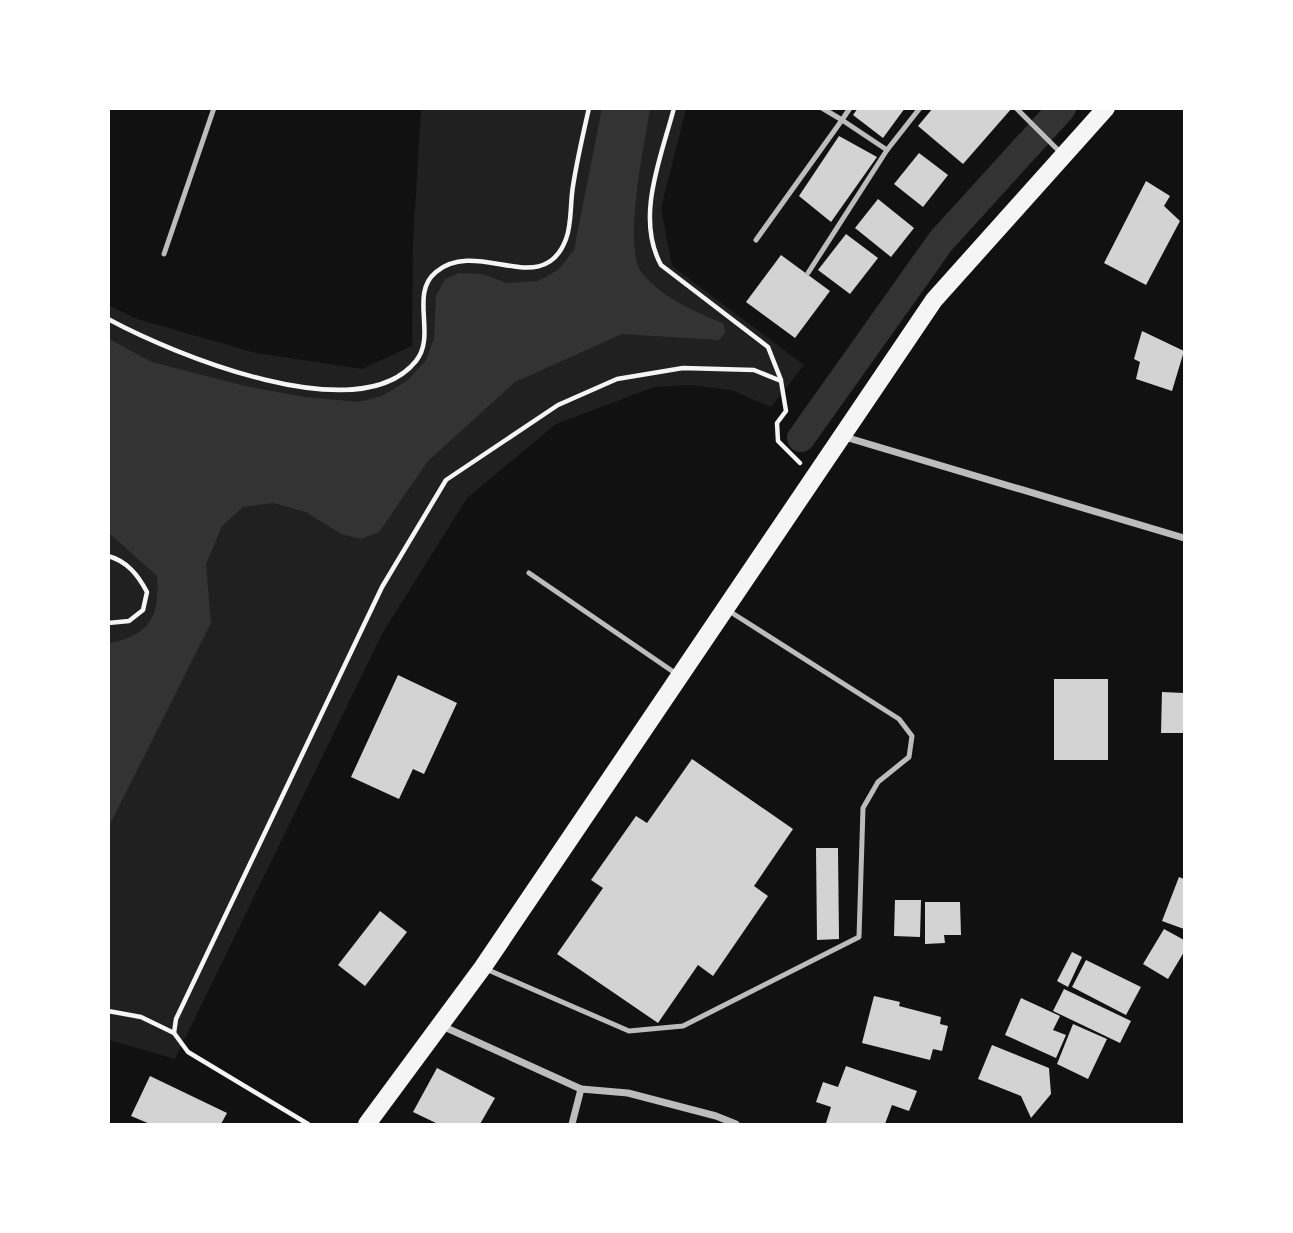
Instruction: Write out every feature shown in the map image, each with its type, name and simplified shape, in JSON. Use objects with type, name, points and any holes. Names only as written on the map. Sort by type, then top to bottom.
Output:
[{"type":"main road","points":[[367,1125],[483,967],[845,437],[934,300],[1106,108]]},
{"type":"street","points":[[845,437],[1185,538]]},
{"type":"street","points":[[439,1025],[581,1089],[628,1093],[716,1116],[736,1125]]},
{"type":"street","points":[[572,1125],[581,1089]]},
{"type":"lane","points":[[164,254],[214,108]]},
{"type":"lane","points":[[822,108],[887,150]]},
{"type":"lane","points":[[756,240],[850,108]]},
{"type":"lane","points":[[808,273],[887,150],[920,108]]},
{"type":"lane","points":[[1016,108],[1063,155]]},
{"type":"lane","points":[[529,573],[681,677]]},
{"type":"lane","points":[[483,967],[629,1031],[683,1026],[859,937],[863,808],[878,782],[909,757],[912,736],[899,719],[727,610]]},
{"type":"path","points":[[108,319],[174,350],[236,370],[318,390],[366,388],[400,377],[418,359],[427,333],[422,304],[432,274],[450,261],[479,259],[526,269],[551,261],[559,250],[566,239],[589,108]]},
{"type":"path","points":[[674,108],[648,214],[651,247],[661,265],[768,347],[779,369],[786,411],[776,424],[778,441],[790,455],[818,476]]},
{"type":"path","points":[[174,1033],[176,1019],[382,587],[446,480],[558,405],[617,379],[682,368],[754,370],[781,381]]},
{"type":"path","points":[[108,556],[118,559],[138,575],[147,592],[143,610],[129,621],[108,623]]},
{"type":"path","points":[[108,1011],[141,1017],[174,1033],[188,1052],[308,1125]]},
{"type":"shaded area","points":[[602,108],[650,109],[634,219],[636,260],[642,273],[670,297],[724,324],[725,333],[719,340],[622,334],[515,382],[428,461],[379,532],[361,539],[341,534],[306,512],[273,503],[243,507],[222,526],[206,564],[211,623],[109,826],[109,643],[134,635],[149,622],[157,603],[157,576],[109,533],[109,339],[152,362],[245,386],[305,397],[359,402],[382,396],[407,381],[426,360],[434,338],[436,296],[445,279],[459,273],[482,274],[507,283],[538,281],[558,270],[574,250]]},
{"type":"shaded area","points":[[421,109],[686,109],[661,208],[672,266],[804,365],[771,407],[731,390],[690,385],[654,387],[556,424],[467,498],[382,634],[175,1059],[109,1040],[108,305],[137,319],[256,353],[362,369],[412,346],[413,242]]},
{"type":"building","points":[[858,108],[905,108],[883,138],[853,115]]},
{"type":"building","points":[[933,108],[1012,108],[963,164],[918,126]]},
{"type":"building","points":[[839,136],[877,157],[831,222],[799,196]]},
{"type":"building","points":[[919,153],[948,175],[923,207],[894,184]]},
{"type":"building","points":[[1146,181],[1170,196],[1164,206],[1180,221],[1146,285],[1104,263]]},
{"type":"building","points":[[878,199],[914,228],[891,257],[855,228]]},
{"type":"building","points":[[846,234],[878,258],[850,294],[818,270]]},
{"type":"building","points":[[781,255],[830,291],[795,338],[746,302]]},
{"type":"building","points":[[1142,331],[1184,351],[1172,391],[1136,379],[1140,362],[1134,359]]},
{"type":"building","points":[[398,675],[457,703],[424,774],[413,769],[399,799],[351,777]]},
{"type":"building","points":[[1054,679],[1108,679],[1108,760],[1054,760]]},
{"type":"building","points":[[1162,692],[1184,693],[1184,733],[1161,733]]},
{"type":"building","points":[[692,759],[793,829],[754,886],[768,896],[713,976],[698,965],[658,1023],[557,954],[603,888],[591,880],[636,816],[647,823]]},
{"type":"building","points":[[816,848],[838,848],[839,939],[817,940]]},
{"type":"building","points":[[1179,877],[1184,879],[1184,929],[1162,921]]},
{"type":"building","points":[[895,900],[921,900],[920,937],[894,936]]},
{"type":"building","points":[[925,902],[960,902],[961,935],[944,935],[945,943],[925,944]]},
{"type":"building","points":[[380,911],[407,932],[365,986],[338,965]]},
{"type":"building","points":[[1164,929],[1184,940],[1184,952],[1168,979],[1143,964]]},
{"type":"building","points":[[1072,952],[1082,957],[1068,987],[1057,981]]},
{"type":"building","points":[[1086,960],[1141,987],[1126,1015],[1072,987]]},
{"type":"building","points":[[1064,989],[1131,1021],[1120,1043],[1053,1011]]},
{"type":"building","points":[[874,996],[941,1017],[940,1024],[948,1026],[942,1051],[933,1049],[930,1060],[862,1043]]},
{"type":"building","points":[[1021,998],[1060,1016],[1053,1030],[1066,1035],[1056,1058],[1005,1035]]},
{"type":"building","points":[[1073,1024],[1107,1039],[1088,1079],[1057,1064]]},
{"type":"building","points":[[992,1045],[1049,1068],[1051,1094],[1031,1118],[1021,1096],[978,1079]]},
{"type":"building","points":[[846,1066],[917,1091],[909,1111],[892,1105],[885,1124],[826,1123],[831,1107],[816,1102],[823,1082],[838,1087]]},
{"type":"building","points":[[437,1068],[495,1098],[480,1124],[438,1124],[413,1112]]},
{"type":"building","points":[[150,1076],[227,1113],[221,1124],[150,1124],[131,1116]]},
{"type":"waterway","points":[[801,438],[941,241],[1062,108]]}]
